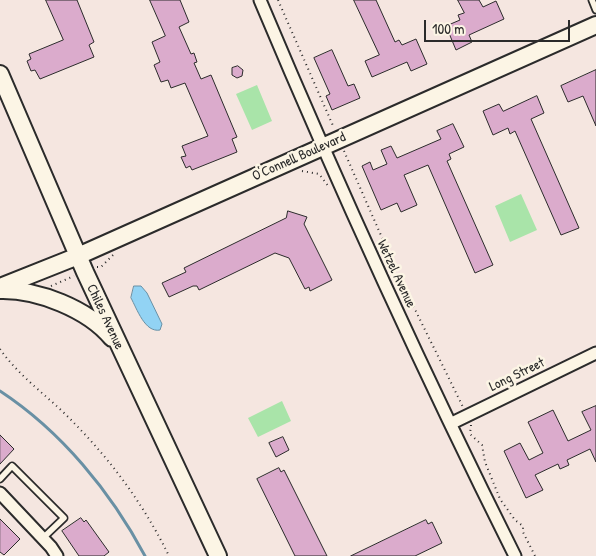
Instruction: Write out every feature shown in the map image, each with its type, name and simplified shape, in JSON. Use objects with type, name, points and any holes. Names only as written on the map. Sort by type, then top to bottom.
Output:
[{"type":"street","name":"Wetzel Avenue","points":[[260,0],[322,147],[386,288],[515,556]]},
{"type":"street","name":"O'Connell Boulevard","points":[[0,288],[78,256],[596,25]]},
{"type":"street","name":"Chiles Avenue","points":[[0,74],[118,345],[218,556]]},
{"type":"street","points":[[0,288],[35,294],[56,301],[88,318],[110,335],[118,345]]},
{"type":"street","name":"Long Street","points":[[452,423],[596,353]]},
{"type":"street","points":[[0,493],[43,538],[57,556]]},
{"type":"lane","points":[[592,0],[596,10]]},
{"type":"lane","points":[[0,479],[12,466],[64,518],[43,538]]},
{"type":"path","points":[[278,0],[401,280],[471,425],[470,434],[482,445],[485,462],[500,499],[514,520],[521,523],[535,556]]},
{"type":"path","points":[[295,169],[318,174],[333,193]]},
{"type":"path","points":[[35,294],[40,290],[101,266],[114,254]]},
{"type":"path","points":[[386,288],[401,280]]},
{"type":"path","points":[[0,349],[76,424],[122,476],[142,506],[169,556]]},
{"type":"green space","points":[[257,85],[272,121],[252,130],[236,94]]},
{"type":"green space","points":[[521,194],[537,230],[510,242],[495,206]]},
{"type":"green space","points":[[282,401],[291,421],[258,437],[248,418]]},
{"type":"water","points":[[134,286],[141,286],[147,293],[162,324],[160,330],[150,328],[139,314],[131,298]]},
{"type":"building","points":[[46,0],[77,0],[94,42],[89,45],[94,57],[40,79],[35,70],[31,71],[27,61],[31,59],[29,54],[63,40]]},
{"type":"building","points":[[150,0],[180,0],[189,22],[179,27],[191,54],[194,53],[197,62],[194,63],[201,79],[211,75],[237,137],[232,139],[237,152],[192,170],[190,166],[186,168],[181,157],[186,156],[182,146],[208,136],[185,83],[171,88],[168,80],[161,82],[154,65],[160,62],[152,42],[165,36]]},
{"type":"building","points":[[354,0],[376,0],[395,42],[399,40],[402,45],[416,39],[427,64],[411,71],[407,62],[372,77],[365,61],[379,55]]},
{"type":"building","points":[[458,0],[479,0],[483,7],[496,1],[504,19],[469,35],[472,42],[456,50],[446,26],[460,20],[458,15],[464,13]]},
{"type":"building","points":[[332,50],[348,86],[354,84],[360,98],[332,110],[326,96],[330,94],[314,58]]},
{"type":"building","points":[[238,66],[243,70],[242,76],[237,78],[232,75],[232,68]]},
{"type":"building","points":[[596,70],[596,126],[583,96],[568,102],[561,86]]},
{"type":"building","points":[[537,96],[544,113],[531,119],[579,228],[561,235],[515,131],[510,134],[508,128],[493,135],[483,111],[499,104],[503,111]]},
{"type":"building","points":[[453,124],[464,147],[449,154],[451,159],[447,161],[493,265],[475,273],[428,165],[404,175],[417,205],[401,212],[397,203],[381,210],[362,166],[370,162],[373,170],[387,164],[381,150],[391,146],[397,158],[441,139],[437,131]]},
{"type":"building","points":[[288,211],[307,217],[304,224],[332,280],[310,291],[309,287],[305,289],[289,258],[275,253],[199,290],[197,286],[193,286],[169,297],[162,283],[186,272],[184,268],[286,218]]},
{"type":"building","points":[[596,406],[596,462],[590,449],[567,460],[569,465],[560,469],[558,464],[535,475],[543,490],[526,498],[504,451],[520,443],[529,460],[543,453],[528,422],[553,410],[568,441],[591,430],[582,412]]},
{"type":"building","points":[[0,435],[14,449],[0,464]]},
{"type":"building","points":[[283,437],[289,450],[276,457],[269,443]]},
{"type":"building","points":[[279,468],[281,472],[284,470],[327,556],[295,556],[257,479]]},
{"type":"building","points":[[81,518],[84,522],[86,520],[109,552],[104,556],[79,556],[62,531]]},
{"type":"building","points":[[0,519],[20,539],[4,555],[0,552]]},
{"type":"building","points":[[426,520],[428,524],[432,522],[442,543],[415,556],[351,556]]},
{"type":"waterway","points":[[0,391],[44,425],[83,464],[117,509],[145,556]]}]
